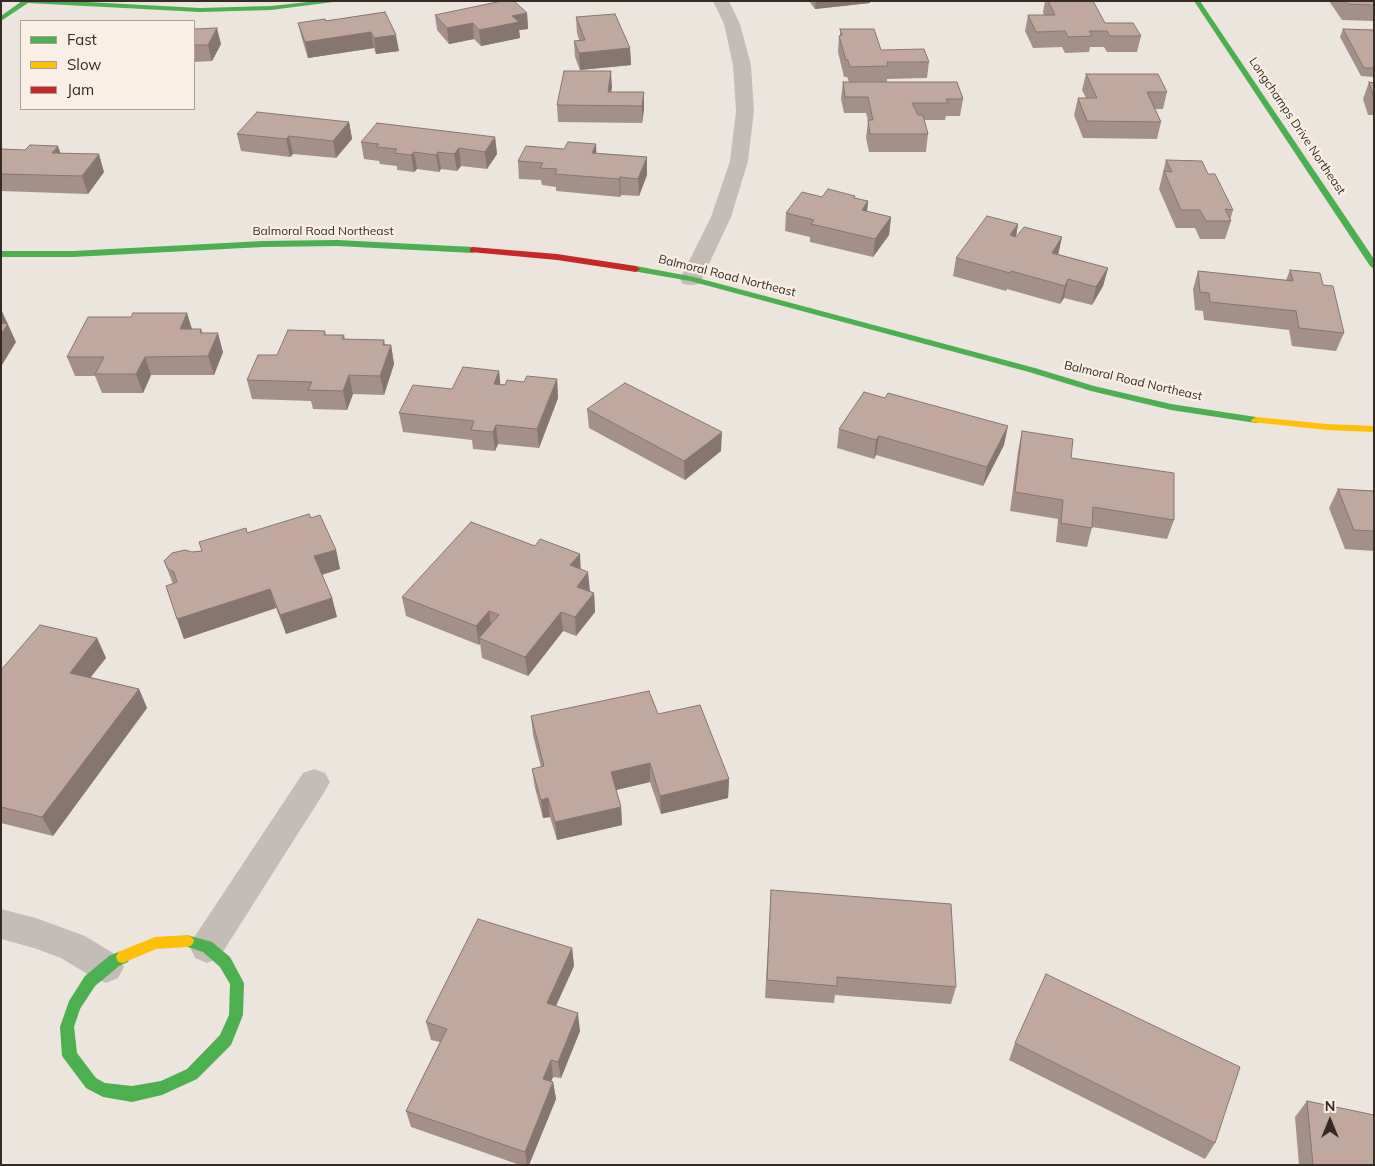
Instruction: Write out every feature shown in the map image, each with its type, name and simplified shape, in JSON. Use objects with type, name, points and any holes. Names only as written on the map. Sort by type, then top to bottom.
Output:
[{"type":"street","points":[[1,19],[27,1],[200,10],[271,8],[338,1]]},
{"type":"street","points":[[691,278],[721,217],[739,161],[745,111],[742,65],[732,24],[721,1]]},
{"type":"street","name":"Longchamps Drive Northeast","points":[[1197,1],[1374,266]]},
{"type":"street","name":"Balmoral Road Northeast","points":[[1,254],[73,254],[187,246],[263,244],[410,245],[557,257],[691,278],[1032,370],[1091,388],[1172,407],[1255,420],[1327,427],[1374,429]]},
{"type":"street","points":[[207,947],[314,782]]},
{"type":"street","points":[[1,924],[36,933],[73,947],[106,967]]},
{"type":"street","points":[[187,941],[207,947],[226,962],[237,983],[236,1016],[226,1040],[205,1064],[192,1074],[162,1088],[132,1094],[103,1090],[91,1083],[70,1056],[68,1027],[74,1006],[90,981],[106,967],[114,961],[155,943],[187,941]]},
{"type":"building","points":[[502,1],[514,1],[527,13],[512,16],[519,22],[479,30],[473,23],[447,28],[435,15]]},
{"type":"building","points":[[1048,1],[1093,1],[1105,23],[1133,23],[1141,36],[1110,36],[1107,31],[1089,31],[1092,36],[1068,37],[1065,31],[1036,32],[1028,15],[1055,15]]},
{"type":"building","points":[[1345,1],[1374,1],[1374,5],[1347,4]]},
{"type":"building","points":[[385,12],[396,35],[374,38],[371,32],[305,42],[298,23],[325,19],[326,21]]},
{"type":"building","points":[[615,14],[630,48],[579,53],[574,41],[585,40],[576,17]]},
{"type":"building","points":[[217,28],[208,45],[195,45],[195,29]]},
{"type":"building","points":[[840,29],[874,29],[881,50],[924,49],[929,62],[887,62],[888,66],[850,67],[839,36],[842,35]]},
{"type":"building","points":[[1343,29],[1374,30],[1374,68],[1364,68]]},
{"type":"building","points":[[564,71],[611,71],[608,92],[644,92],[642,106],[557,105]]},
{"type":"building","points":[[1086,74],[1158,74],[1167,92],[1147,92],[1161,122],[1087,121],[1078,98],[1097,98]]},
{"type":"building","points":[[843,82],[957,82],[963,99],[946,99],[948,103],[912,103],[918,115],[923,115],[928,134],[870,134],[868,120],[873,120],[868,97],[845,97]]},
{"type":"building","points":[[1369,82],[1374,83],[1374,98]]},
{"type":"building","points":[[257,112],[349,122],[333,141],[289,136],[286,139],[237,134]]},
{"type":"building","points":[[377,123],[495,137],[485,152],[459,148],[454,154],[438,152],[436,155],[414,152],[411,155],[394,153],[397,149],[376,147],[379,144],[361,142]]},
{"type":"building","points":[[568,142],[596,144],[592,153],[647,157],[638,179],[555,174],[557,169],[540,168],[543,163],[518,161],[526,146],[564,149]]},
{"type":"building","points":[[30,145],[58,146],[52,153],[99,154],[82,176],[1,174],[1,149],[25,150]]},
{"type":"building","points":[[1166,160],[1202,161],[1208,174],[1215,174],[1233,210],[1225,209],[1231,221],[1206,221],[1200,210],[1181,210],[1164,171],[1172,172]]},
{"type":"building","points":[[828,189],[868,201],[862,210],[891,217],[875,239],[811,224],[814,220],[786,213],[802,192],[822,197]]},
{"type":"building","points":[[987,216],[1018,224],[1010,235],[1016,237],[1024,227],[1062,237],[1052,253],[1108,268],[1096,287],[1068,279],[1065,286],[956,258]]},
{"type":"building","points":[[1290,270],[1320,273],[1323,285],[1333,286],[1344,333],[1299,328],[1296,311],[1210,302],[1209,293],[1200,292],[1198,271],[1293,281]]},
{"type":"building","points":[[133,313],[187,313],[180,329],[201,329],[200,333],[218,333],[208,356],[145,357],[136,374],[95,374],[104,357],[67,357],[88,317],[131,317]]},
{"type":"building","points":[[1,323],[8,324],[1,334]]},
{"type":"building","points":[[288,330],[325,331],[324,335],[344,335],[342,339],[384,340],[383,345],[391,345],[380,376],[349,375],[343,391],[308,390],[312,382],[247,380],[258,355],[277,355]]},
{"type":"building","points":[[463,367],[499,371],[494,384],[505,385],[507,380],[524,382],[527,376],[557,379],[537,429],[496,425],[493,432],[471,430],[474,421],[399,413],[413,385],[452,389]]},
{"type":"building","points":[[625,383],[722,432],[684,461],[587,409]]},
{"type":"building","points":[[864,392],[885,398],[888,393],[1008,426],[987,467],[879,436],[876,440],[839,429]]},
{"type":"building","points":[[1022,431],[1073,439],[1071,458],[1174,473],[1174,520],[1093,507],[1092,528],[1061,523],[1063,500],[1015,492]]},
{"type":"building","points":[[1338,489],[1374,491],[1374,531],[1354,530]]},
{"type":"building","points":[[309,514],[311,518],[320,515],[336,550],[314,556],[332,598],[280,615],[270,589],[177,619],[166,586],[177,582],[174,572],[168,569],[164,561],[172,553],[185,550],[192,552],[202,551],[199,542],[246,528],[247,533]]},
{"type":"building","points":[[471,522],[535,546],[540,539],[580,554],[570,565],[588,572],[577,587],[594,593],[575,617],[561,612],[525,657],[479,638],[499,615],[489,611],[476,626],[402,597]]},
{"type":"building","points":[[40,625],[97,638],[70,673],[139,689],[42,817],[1,807],[1,670]]},
{"type":"building","points":[[649,691],[658,714],[700,705],[729,779],[660,796],[650,763],[611,772],[621,807],[555,822],[548,798],[541,800],[532,769],[544,766],[531,716]]},
{"type":"building","points":[[771,890],[951,904],[956,987],[837,977],[837,986],[767,980]]},
{"type":"building","points":[[478,919],[572,948],[547,1003],[578,1013],[558,1062],[551,1060],[543,1079],[553,1082],[525,1152],[406,1111],[447,1029],[426,1022]]},
{"type":"building","points":[[1046,974],[1240,1067],[1215,1143],[1015,1043]]},
{"type":"building","points":[[1307,1101],[1374,1115],[1374,1165],[1313,1165]]},
{"type":"traffic: fast","points":[[26,1],[200,10],[271,8],[338,1]]},
{"type":"traffic: fast","points":[[1,19],[27,1]]},
{"type":"traffic: fast","points":[[1197,1],[1374,266]]},
{"type":"traffic: fast","points":[[1,254],[73,254],[263,244],[337,243],[473,250]]},
{"type":"traffic: fast","points":[[636,269],[691,279],[1032,370],[1091,388],[1171,407],[1256,420]]},
{"type":"traffic: fast","points":[[123,957],[114,961],[90,981],[74,1006],[67,1027],[70,1056],[91,1083],[103,1090],[132,1094],[162,1088],[192,1074],[226,1040],[236,1015],[237,983],[225,962],[207,947],[187,941]]},
{"type":"traffic: slow","points":[[1256,420],[1327,427],[1374,429]]},
{"type":"traffic: slow","points":[[123,957],[155,943],[187,941]]},
{"type":"traffic: jam","points":[[473,250],[557,257],[636,269]]}]
